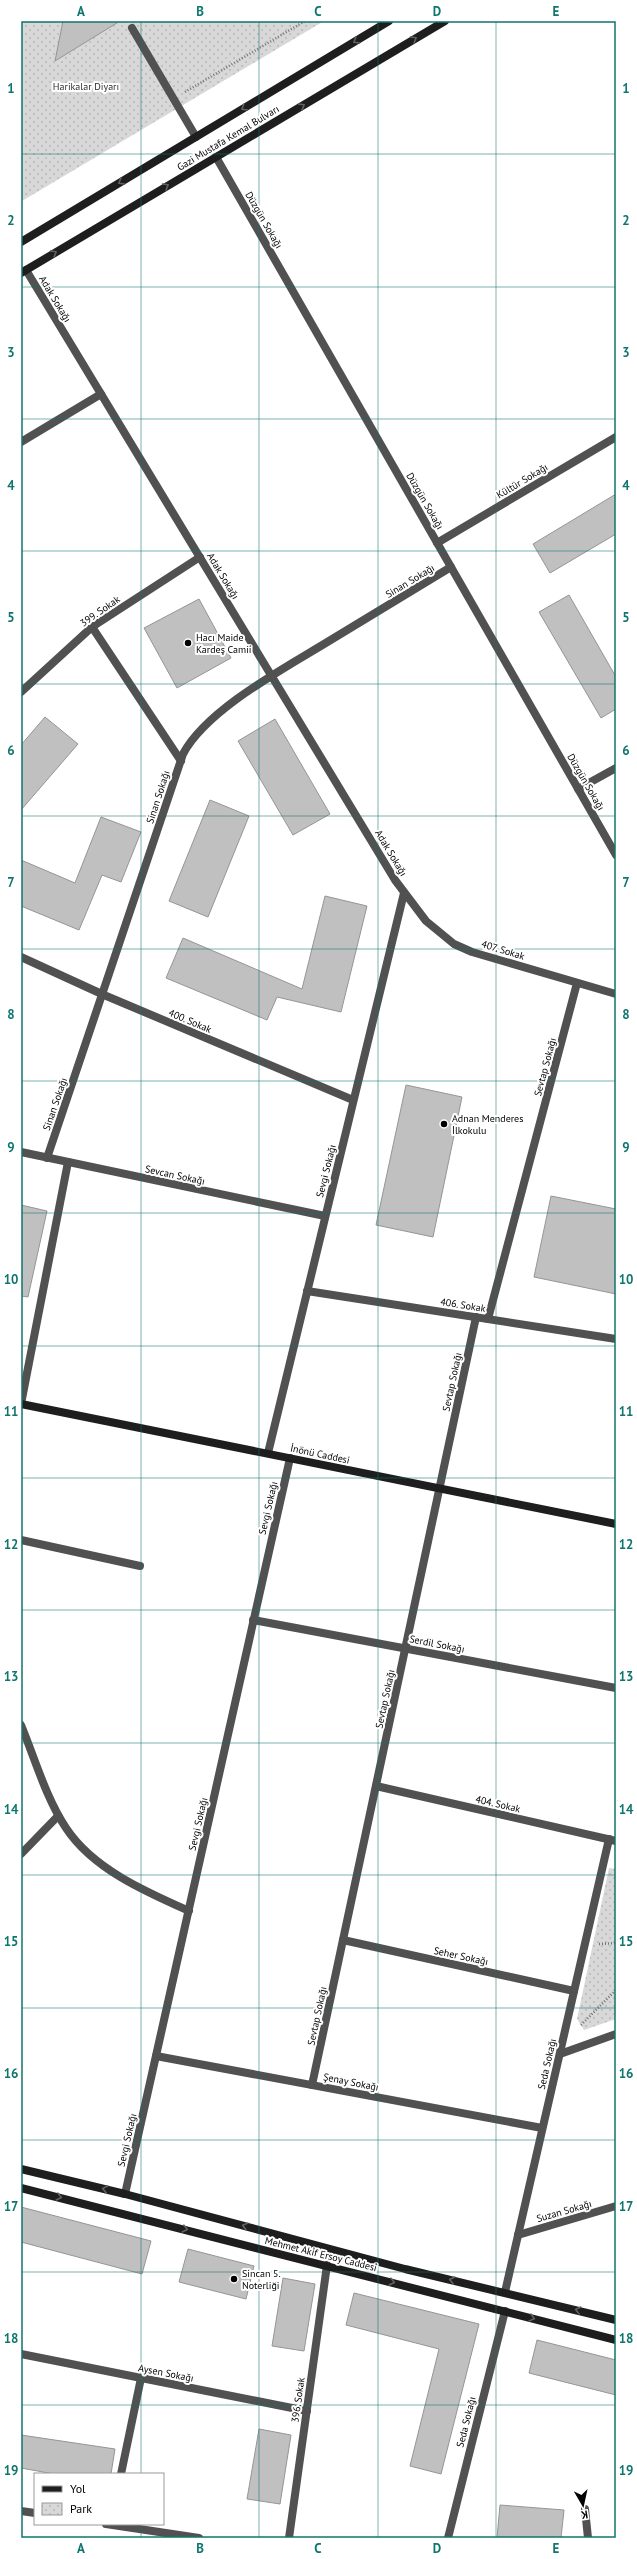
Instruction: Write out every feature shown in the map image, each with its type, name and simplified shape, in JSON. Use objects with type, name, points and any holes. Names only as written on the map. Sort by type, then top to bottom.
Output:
[{"type":"main road","name":"Gazi Mustafa Kemal Bulvarı","points":[[21,242],[389,21]]},
{"type":"main road","name":"Gazi Mustafa Kemal Bulvarı","points":[[23,271],[445,21]]},
{"type":"main road","name":"İnönü Caddesi","points":[[21,1404],[616,1524]]},
{"type":"main road","name":"Mehmet Akif Ersoy Caddesi","points":[[21,2169],[125,2194],[404,2269],[505,2292],[616,2320]]},
{"type":"main road","name":"Mehmet Akif Ersoy Caddesi","points":[[21,2188],[616,2340]]},
{"type":"street","points":[[132,28],[196,137]]},
{"type":"street","name":"Düzgün Sokağı","points":[[216,157],[616,855]]},
{"type":"street","name":"Adak Sokağı","points":[[23,271],[101,394],[404,892]]},
{"type":"street","points":[[21,442],[101,394]]},
{"type":"street","name":"Kültür Sokağı","points":[[437,543],[616,437]]},
{"type":"street","name":"399. Sokak","points":[[21,692],[92,627],[200,557]]},
{"type":"street","name":"Sinan Sokağı","points":[[47,1158],[104,995],[181,761],[189,742],[203,726],[272,676],[451,568]]},
{"type":"street","points":[[92,627],[181,761]]},
{"type":"street","points":[[578,789],[616,768]]},
{"type":"street","name":"407. Sokak","points":[[404,892],[426,921],[454,944],[472,952],[616,994]]},
{"type":"street","name":"Sevgi Sokağı","points":[[268,1453],[404,892]]},
{"type":"street","name":"400. Sokak","points":[[21,957],[104,995],[353,1100]]},
{"type":"street","name":"Sevtap Sokağı","points":[[488,1319],[577,983]]},
{"type":"street","name":"Sevcan Sokağı","points":[[21,1152],[325,1216]]},
{"type":"street","points":[[21,1404],[68,1162]]},
{"type":"street","name":"406. Sokak","points":[[307,1291],[616,1339]]},
{"type":"street","name":"Sevtap Sokağı","points":[[312,2085],[476,1317]]},
{"type":"street","name":"Sevgi Sokağı","points":[[125,2194],[290,1458]]},
{"type":"street","points":[[21,1540],[140,1566]]},
{"type":"street","name":"Serdil Sokağı","points":[[254,1620],[616,1688]]},
{"type":"street","points":[[21,1725],[58,1816],[77,1842],[96,1859],[139,1888],[189,1911]]},
{"type":"street","name":"404. Sokak","points":[[376,1786],[612,1840]]},
{"type":"street","points":[[21,1854],[58,1816]]},
{"type":"street","name":"Seda Sokağı","points":[[505,2292],[574,1991],[612,1840]]},
{"type":"street","name":"Seher Sokağı","points":[[343,1940],[574,1991]]},
{"type":"street","points":[[560,2054],[616,2034]]},
{"type":"street","name":"Şenay Sokağı","points":[[156,2056],[542,2128]]},
{"type":"street","name":"Suzan Sokağı","points":[[518,2235],[616,2206]]},
{"type":"street","name":"396. Sokak","points":[[289,2538],[327,2266]]},
{"type":"street","name":"Seda Sokağı","points":[[448,2538],[505,2311]]},
{"type":"street","name":"Aysen Sokağı","points":[[21,2354],[307,2411]]},
{"type":"street","points":[[121,2473],[141,2378]]},
{"type":"street","points":[[585,2509],[588,2538]]},
{"type":"street","points":[[21,2511],[34,2513]]},
{"type":"street","points":[[115,2525],[198,2538]]},
{"type":"street","points":[[135,2538],[138,2529]]},
{"type":"path","points":[[173,99],[305,21]]},
{"type":"path","points":[[562,2044],[616,1990]]},
{"type":"green space","name":"Harikalar Diyarı","points":[[21,21],[324,21],[22,201]]},
{"type":"green space","points":[[609,1868],[616,1869],[616,2019],[584,2030],[577,2019]]},
{"type":"building","points":[[63,21],[120,21],[55,61]]},
{"type":"building","points":[[616,494],[616,534],[550,573],[533,544]]},
{"type":"building","points":[[569,595],[616,677],[616,709],[601,718],[539,612]]},
{"type":"building","name":"Hacı Maide Kardeş Camii","points":[[199,599],[231,658],[177,688],[144,628]]},
{"type":"building","points":[[45,717],[78,744],[21,810],[21,745]]},
{"type":"building","points":[[275,719],[330,814],[293,835],[238,741]]},
{"type":"building","points":[[210,800],[249,816],[208,917],[169,901]]},
{"type":"building","points":[[101,817],[141,832],[121,882],[102,875],[79,930],[21,906],[21,860],[75,883]]},
{"type":"building","points":[[325,896],[367,906],[341,1012],[277,997],[267,1020],[166,978],[183,938],[302,989]]},
{"type":"building","points":[[406,1085],[462,1097],[433,1237],[376,1225]]},
{"type":"building","points":[[551,1196],[616,1209],[616,1294],[534,1277]]},
{"type":"building","points":[[21,1205],[47,1211],[28,1297],[21,1296]]},
{"type":"building","points":[[21,2207],[151,2241],[142,2274],[21,2242]]},
{"type":"building","points":[[188,2249],[254,2266],[246,2299],[179,2282]]},
{"type":"building","points":[[283,2278],[315,2284],[304,2351],[272,2346]]},
{"type":"building","points":[[354,2293],[479,2324],[441,2474],[410,2466],[439,2349],[346,2325]]},
{"type":"building","points":[[537,2340],[616,2360],[616,2395],[529,2373]]},
{"type":"building","points":[[259,2429],[291,2435],[280,2504],[247,2499]]},
{"type":"building","points":[[21,2435],[115,2449],[111,2473],[48,2473],[21,2468]]},
{"type":"building","points":[[500,2505],[564,2510],[561,2538],[497,2538]]},
{"type":"place","name":"Hacı Maide Kardeş Camii","points":[[188,643]]},
{"type":"place","name":"Adnan Menderes İlkokulu","points":[[444,1124]]},
{"type":"place","name":"Sincan 5. Noterliği","points":[[234,2279]]}]
